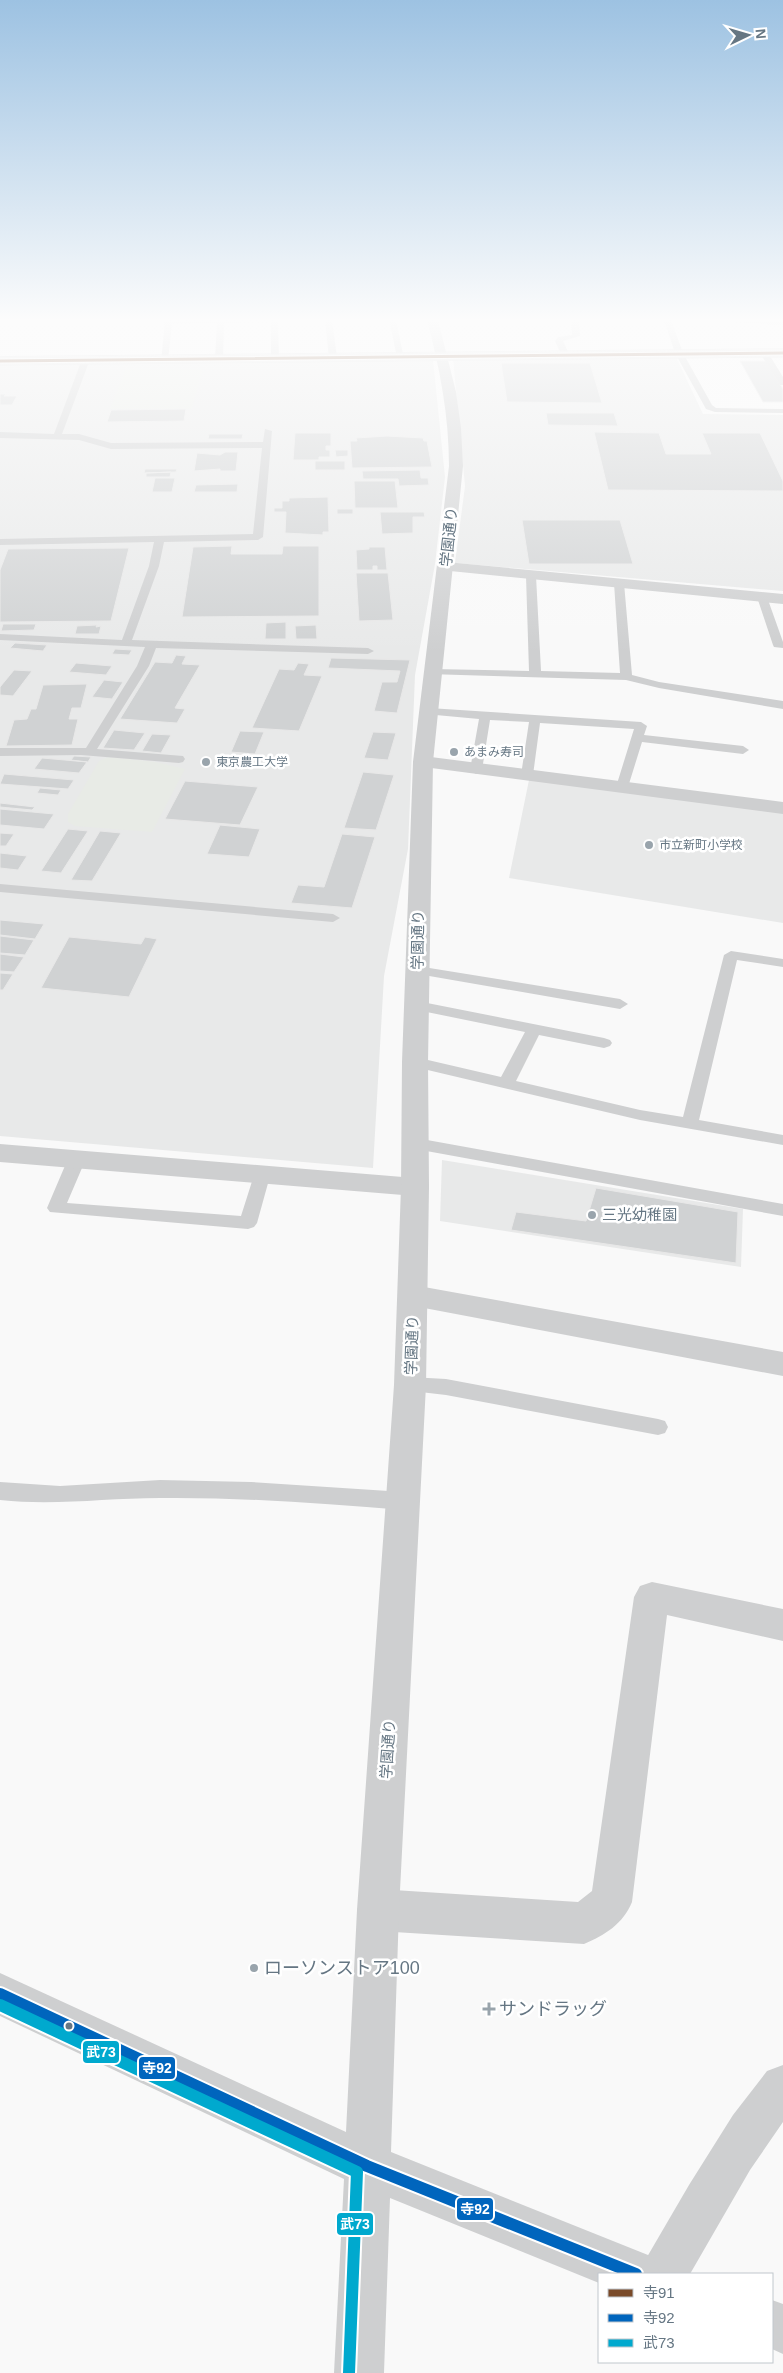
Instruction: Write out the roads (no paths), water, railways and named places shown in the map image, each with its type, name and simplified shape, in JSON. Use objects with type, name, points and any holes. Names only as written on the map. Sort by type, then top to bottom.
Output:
[{"type":"street","name":"学園通り","points":[[359,2373],[378,1910],[410,1385],[416,1187],[416,1006],[423,762],[432,672],[446,567],[456,466],[457,431]]},
{"type":"street","points":[[446,567],[783,598]]},
{"type":"street","points":[[423,762],[783,808]]},
{"type":"street","points":[[0,1154],[416,1187]]},
{"type":"street","points":[[413,1296],[783,1364]]},
{"type":"street","points":[[378,1910],[584,1923],[611,1902],[652,1597],[783,1625]]},
{"type":"street","points":[[0,1994],[367,2166],[634,2273]]},
{"type":"street","points":[[665,2273],[765,2107],[783,2086]]},
{"type":"lane","points":[[57,436],[59,431]]},
{"type":"lane","points":[[0,542],[258,537],[268,431]]},
{"type":"lane","points":[[0,435],[79,437],[111,446],[266,445]]},
{"type":"lane","points":[[126,643],[154,566],[160,539]]},
{"type":"lane","points":[[531,576],[535,675]]},
{"type":"lane","points":[[619,583],[626,677]]},
{"type":"lane","points":[[762,597],[778,645],[783,645]]},
{"type":"lane","points":[[0,637],[368,651]]},
{"type":"lane","points":[[89,752],[143,666],[152,644]]},
{"type":"lane","points":[[432,672],[626,677],[659,685],[783,705]]},
{"type":"lane","points":[[429,712],[641,726],[622,787]]},
{"type":"lane","points":[[476,770],[485,716]]},
{"type":"lane","points":[[527,774],[535,718]]},
{"type":"lane","points":[[637,738],[743,750]]},
{"type":"lane","points":[[0,752],[89,752],[179,759]]},
{"type":"lane","points":[[0,888],[333,918]]},
{"type":"lane","points":[[690,1123],[731,955],[783,963]]},
{"type":"lane","points":[[417,970],[620,1004]]},
{"type":"lane","points":[[416,1006],[604,1044]]},
{"type":"lane","points":[[506,1084],[534,1030]]},
{"type":"lane","points":[[415,1062],[640,1115],[783,1140]]},
{"type":"lane","points":[[416,1144],[783,1210]]},
{"type":"lane","points":[[76,1161],[56,1208],[248,1223],[261,1176]]},
{"type":"lane","points":[[410,1385],[446,1387],[658,1427]]},
{"type":"lane","points":[[0,1491],[28,1496],[158,1489],[236,1489],[404,1501]]},
{"type":"place","name":"あまみ寿司","points":[[454,752]]},
{"type":"place","name":"東京農工大学","points":[[206,762]]},
{"type":"place","name":"市立新町小学校","points":[[649,845]]},
{"type":"place","name":"三光幼稚園","points":[[592,1215]]},
{"type":"place","name":"ローソンストア100","points":[[254,1968]]},
{"type":"place","name":"サンドラッグ","points":[[489,2009]]}]
